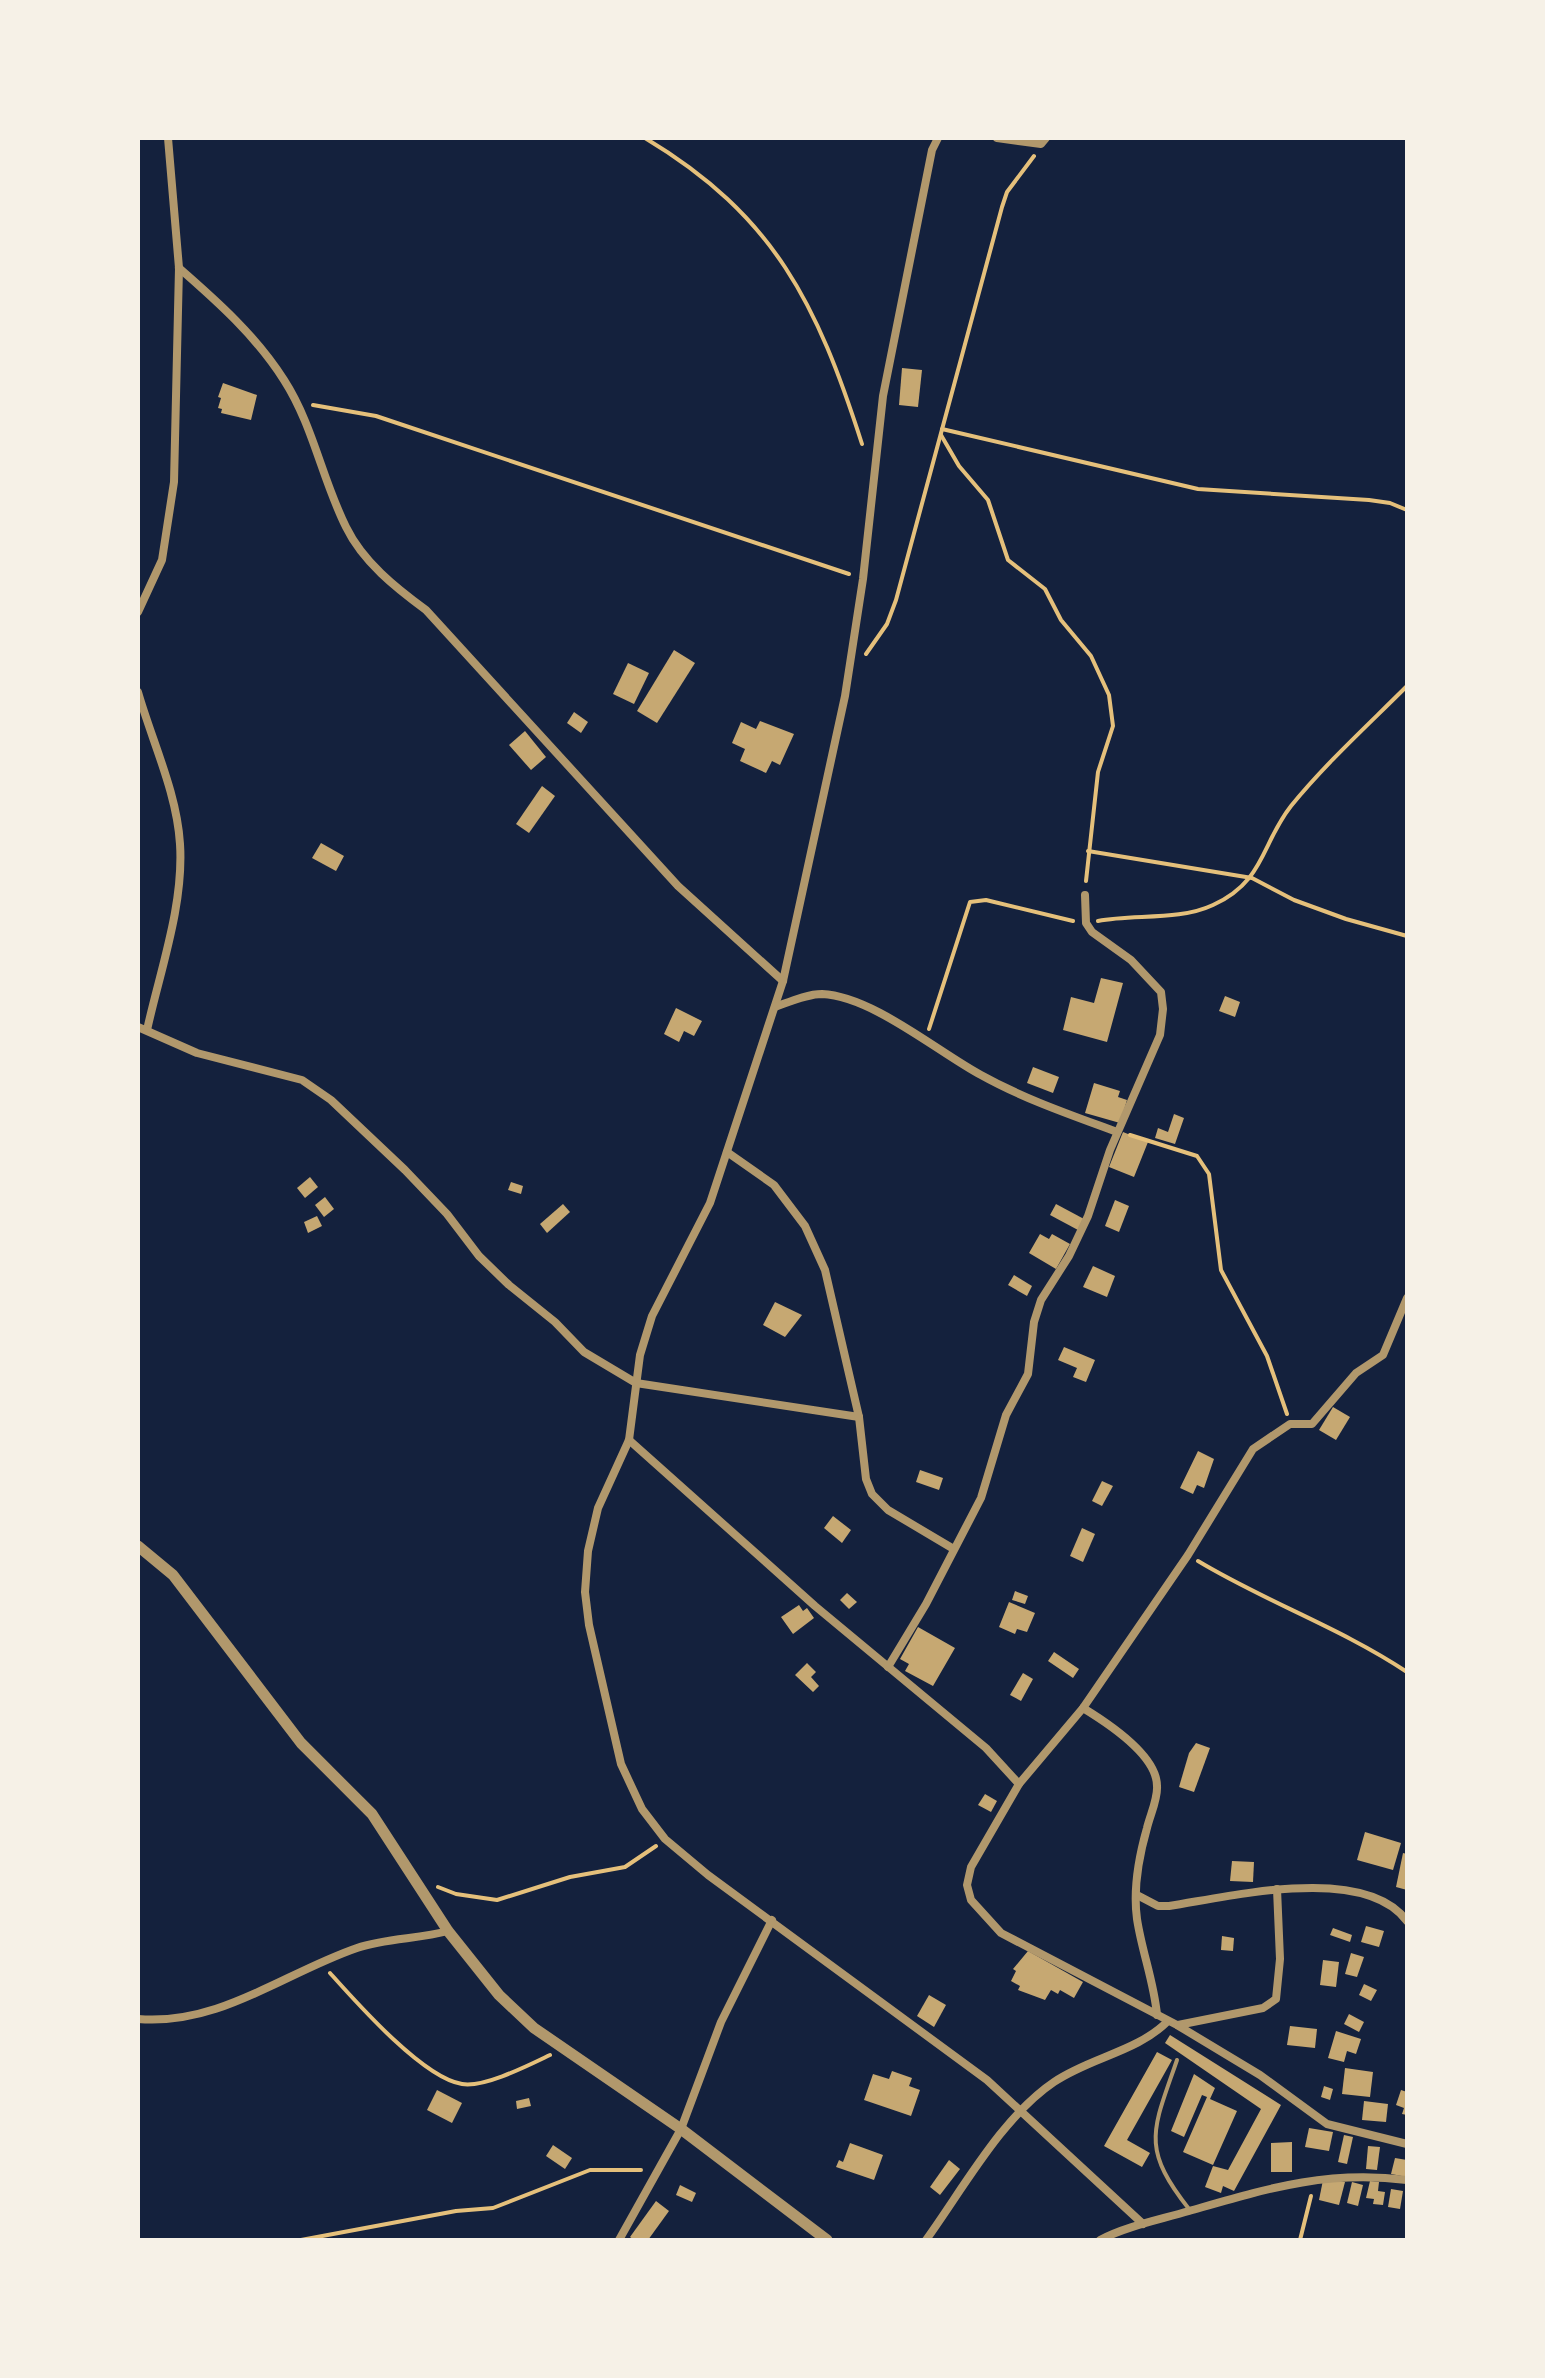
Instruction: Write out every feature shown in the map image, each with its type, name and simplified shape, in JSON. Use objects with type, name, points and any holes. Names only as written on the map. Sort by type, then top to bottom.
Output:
[{"type":"street","points":[[138,612],[162,560],[170,525],[179,268],[168,138]]},
{"type":"street","points":[[938,138],[932,150],[902,293],[872,473],[863,579],[845,696],[783,981],[727,1152],[692,1243],[652,1316],[636,1383],[629,1440],[598,1508],[588,1551],[585,1592],[621,1764],[642,1809],[665,1839],[897,2011],[1021,2109],[1143,2224]]},
{"type":"street","points":[[997,138],[1044,141]]},
{"type":"street","points":[[179,268],[250,335],[296,402],[346,527],[362,552],[394,586],[426,610],[678,886],[783,981]]},
{"type":"street","points":[[138,692],[175,811],[180,842],[180,870],[142,1029],[197,1053],[302,1080],[331,1100],[416,1181],[479,1256],[509,1285],[555,1322],[584,1352],[636,1383],[859,1417]]},
{"type":"street","points":[[888,1667],[939,1581],[952,1548],[981,1498],[1006,1415],[1028,1374],[1034,1322],[1041,1300],[1069,1256],[1088,1216],[1117,1132],[1160,1035],[1161,992],[1145,973],[1092,932],[1086,923],[1085,895]]},
{"type":"street","points":[[775,1007],[822,994],[844,999],[926,1038],[978,1074],[1020,1095],[1117,1132]]},
{"type":"street","points":[[727,1152],[774,1185],[805,1226],[825,1270],[859,1417],[866,1479],[872,1494],[912,1526],[952,1548]]},
{"type":"street","points":[[1407,1298],[1383,1355],[1356,1373],[1312,1424],[1290,1424],[1253,1449],[1188,1555],[1083,1708],[1019,1784],[971,1867],[967,1885],[971,1900],[1001,1933],[1177,2025],[1260,2075],[1327,2124],[1407,2144]]},
{"type":"street","points":[[629,1440],[888,1667],[986,1748],[1019,1784]]},
{"type":"street","points":[[138,1546],[173,1575],[266,1702],[315,1759],[372,1814],[448,1931],[499,1995],[563,2049],[681,2129],[827,2240]]},
{"type":"street","points":[[1083,1708],[1128,1740],[1152,1771],[1158,1786],[1144,1840],[1137,1895],[1137,1919],[1155,1987],[1157,2015]]},
{"type":"street","points":[[1137,1895],[1158,1906],[1169,1906],[1277,1889],[1326,1888],[1382,1902],[1400,1912],[1407,1921]]},
{"type":"street","points":[[1177,2025],[1263,2008],[1276,1999],[1280,1959],[1277,1889]]},
{"type":"street","points":[[619,2240],[681,2129],[721,2022],[772,1920]]},
{"type":"street","points":[[138,2019],[181,2020],[213,2011],[362,1946],[448,1931]]},
{"type":"street","points":[[926,2240],[1021,2109],[1055,2081],[1089,2063],[1145,2041],[1168,2021]]},
{"type":"street","points":[[1100,2240],[1143,2224],[1315,2178],[1372,2176],[1407,2180]]},
{"type":"lane","points":[[1177,2060],[1155,2139],[1159,2165],[1191,2211]]},
{"type":"path","points":[[645,138],[690,165],[727,196],[797,281],[833,355],[872,473]]},
{"type":"path","points":[[860,663],[880,637],[896,600],[1007,192],[1044,141]]},
{"type":"path","points":[[296,402],[376,416],[863,579]]},
{"type":"path","points":[[942,432],[1198,489],[1263,496],[1369,500],[1390,503],[1407,510]]},
{"type":"path","points":[[942,432],[959,466],[988,500],[1008,560],[1045,589],[1057,613],[1091,656],[1109,695],[1113,726],[1098,772],[1085,895]]},
{"type":"path","points":[[926,1038],[970,902],[986,900],[1086,923],[1211,906],[1252,878],[1289,808],[1407,686]]},
{"type":"path","points":[[1088,851],[1252,878],[1333,915],[1407,936]]},
{"type":"path","points":[[1117,1132],[1197,1156],[1209,1174],[1221,1270],[1267,1356],[1290,1424]]},
{"type":"path","points":[[1188,1555],[1232,1581],[1329,1626],[1407,1672]]},
{"type":"path","points":[[417,1880],[456,1894],[491,1901],[589,1873],[625,1867],[665,1839]]},
{"type":"path","points":[[322,1964],[360,2006],[410,2053],[436,2073],[461,2084],[509,2072],[563,2049]]},
{"type":"path","points":[[301,2240],[456,2211],[493,2208],[590,2170],[660,2171]]},
{"type":"path","points":[[1300,2240],[1315,2178]]},
{"type":"building","points":[[902,368],[922,370],[918,407],[899,405]]},
{"type":"building","points":[[223,383],[257,395],[251,420],[221,413],[222,409],[218,408],[221,398],[218,397]]},
{"type":"building","points":[[674,650],[695,663],[657,723],[637,711]]},
{"type":"building","points":[[628,663],[649,673],[634,704],[613,694]]},
{"type":"building","points":[[574,712],[588,722],[581,733],[567,723]]},
{"type":"building","points":[[760,721],[794,734],[780,765],[772,761],[766,773],[740,761],[745,749],[732,743],[741,722],[756,729]]},
{"type":"building","points":[[525,731],[546,757],[531,770],[509,745]]},
{"type":"building","points":[[542,786],[555,796],[529,833],[516,824]]},
{"type":"building","points":[[321,843],[344,856],[336,871],[312,858]]},
{"type":"building","points":[[1101,978],[1123,983],[1107,1042],[1063,1030],[1071,997],[1094,1003]]},
{"type":"building","points":[[1225,996],[1240,1002],[1235,1017],[1219,1011]]},
{"type":"building","points":[[676,1008],[702,1021],[694,1036],[684,1031],[679,1042],[664,1034]]},
{"type":"building","points":[[1033,1067],[1059,1077],[1053,1093],[1027,1083]]},
{"type":"building","points":[[1094,1083],[1120,1091],[1118,1097],[1127,1100],[1120,1123],[1085,1113]]},
{"type":"building","points":[[1174,1114],[1184,1118],[1175,1144],[1155,1138],[1158,1128],[1168,1132]]},
{"type":"building","points":[[1123,1132],[1148,1142],[1134,1177],[1109,1167]]},
{"type":"building","points":[[310,1177],[318,1187],[305,1198],[297,1188]]},
{"type":"building","points":[[511,1182],[523,1186],[521,1194],[508,1190]]},
{"type":"building","points":[[325,1197],[334,1209],[324,1217],[315,1205]]},
{"type":"building","points":[[1115,1200],[1129,1206],[1119,1232],[1105,1226]]},
{"type":"building","points":[[563,1204],[570,1212],[547,1233],[540,1224]]},
{"type":"building","points":[[1056,1204],[1084,1219],[1078,1230],[1050,1215]]},
{"type":"building","points":[[317,1216],[322,1226],[308,1233],[304,1222]]},
{"type":"building","points":[[1040,1234],[1049,1239],[1052,1234],[1070,1244],[1056,1269],[1029,1253]]},
{"type":"building","points":[[1093,1266],[1115,1276],[1107,1297],[1083,1287]]},
{"type":"building","points":[[1014,1275],[1032,1286],[1027,1296],[1008,1285]]},
{"type":"building","points":[[775,1302],[802,1315],[785,1337],[763,1325]]},
{"type":"building","points":[[1064,1347],[1095,1360],[1086,1382],[1073,1377],[1077,1368],[1058,1360]]},
{"type":"building","points":[[1333,1407],[1350,1417],[1336,1440],[1319,1430]]},
{"type":"building","points":[[1198,1451],[1214,1459],[1204,1488],[1197,1485],[1193,1494],[1180,1488]]},
{"type":"building","points":[[920,1470],[943,1478],[939,1490],[916,1482]]},
{"type":"building","points":[[1102,1481],[1113,1486],[1102,1506],[1092,1501]]},
{"type":"building","points":[[833,1516],[851,1530],[842,1543],[824,1528]]},
{"type":"building","points":[[1082,1528],[1095,1534],[1083,1562],[1070,1556]]},
{"type":"building","points":[[1015,1591],[1028,1596],[1025,1604],[1012,1600]]},
{"type":"building","points":[[847,1593],[857,1602],[849,1609],[840,1600]]},
{"type":"building","points":[[1009,1602],[1035,1613],[1027,1632],[1017,1629],[1015,1634],[999,1627]]},
{"type":"building","points":[[799,1605],[803,1611],[807,1608],[814,1618],[793,1634],[781,1617]]},
{"type":"building","points":[[918,1627],[955,1648],[933,1686],[905,1671],[909,1664],[900,1659]]},
{"type":"building","points":[[1054,1652],[1079,1669],[1073,1678],[1048,1661]]},
{"type":"building","points":[[807,1663],[816,1672],[811,1677],[819,1686],[813,1692],[795,1675]]},
{"type":"building","points":[[1023,1673],[1033,1679],[1021,1701],[1010,1695]]},
{"type":"building","points":[[1196,1743],[1210,1748],[1194,1792],[1179,1787],[1189,1753]]},
{"type":"building","points":[[985,1794],[997,1801],[991,1812],[978,1805]]},
{"type":"building","points":[[1365,1832],[1401,1843],[1393,1870],[1357,1860]]},
{"type":"building","points":[[1403,1853],[1407,1854],[1407,1890],[1396,1887]]},
{"type":"building","points":[[1232,1861],[1254,1862],[1253,1882],[1230,1881]]},
{"type":"building","points":[[1366,1926],[1384,1931],[1379,1947],[1361,1942]]},
{"type":"building","points":[[1333,1928],[1352,1935],[1350,1942],[1330,1935]]},
{"type":"building","points":[[1222,1936],[1234,1938],[1233,1951],[1221,1950]]},
{"type":"building","points":[[1028,1951],[1083,1982],[1074,1998],[1060,1990],[1058,1994],[1051,1990],[1045,2000],[1018,1990],[1020,1986],[1011,1981],[1016,1971],[1013,1969]]},
{"type":"building","points":[[1351,1953],[1364,1957],[1357,1977],[1345,1974]]},
{"type":"building","points":[[1323,1960],[1339,1962],[1336,1987],[1320,1985]]},
{"type":"building","points":[[1364,1984],[1377,1990],[1371,2001],[1359,1995]]},
{"type":"building","points":[[929,1995],[946,2005],[934,2027],[917,2016]]},
{"type":"building","points":[[1349,2014],[1364,2022],[1359,2032],[1344,2024]]},
{"type":"building","points":[[1290,2026],[1317,2029],[1315,2048],[1287,2045]]},
{"type":"building","points":[[1336,2031],[1361,2039],[1356,2054],[1347,2051],[1344,2062],[1328,2058]]},
{"type":"building","points":[[1170,2035],[1281,2105],[1234,2191],[1223,2186],[1221,2193],[1205,2187],[1213,2166],[1228,2170],[1261,2109],[1165,2043]]},
{"type":"building","points":[[1157,2052],[1172,2060],[1127,2140],[1150,2153],[1142,2167],[1104,2146]]},
{"type":"building","points":[[1345,2068],[1373,2072],[1370,2097],[1342,2094]]},
{"type":"building","points":[[892,2071],[912,2078],[909,2086],[920,2090],[911,2116],[864,2100],[873,2074],[889,2079]]},
{"type":"building","points":[[1194,2074],[1215,2088],[1210,2099],[1237,2111],[1213,2165],[1183,2152],[1207,2097],[1202,2095],[1184,2137],[1171,2131]]},
{"type":"building","points":[[1324,2086],[1333,2089],[1330,2100],[1321,2097]]},
{"type":"building","points":[[437,2090],[462,2103],[452,2123],[427,2110]]},
{"type":"building","points":[[1401,2090],[1407,2092],[1407,2115],[1402,2114],[1404,2108],[1396,2105]]},
{"type":"building","points":[[529,2098],[531,2106],[517,2109],[516,2101]]},
{"type":"building","points":[[1364,2101],[1388,2104],[1386,2122],[1362,2120]]},
{"type":"building","points":[[1309,2128],[1333,2132],[1329,2151],[1305,2147]]},
{"type":"building","points":[[1344,2135],[1353,2137],[1347,2164],[1338,2162]]},
{"type":"building","points":[[1292,2142],[1292,2172],[1271,2172],[1271,2143]]},
{"type":"building","points":[[850,2143],[883,2155],[874,2180],[836,2167],[839,2160],[843,2162]]},
{"type":"building","points":[[553,2145],[572,2158],[565,2169],[546,2156]]},
{"type":"building","points":[[1368,2146],[1380,2147],[1377,2170],[1366,2169]]},
{"type":"building","points":[[1395,2158],[1407,2160],[1407,2177],[1391,2174]]},
{"type":"building","points":[[949,2160],[960,2169],[940,2195],[930,2187]]},
{"type":"building","points":[[1323,2180],[1345,2182],[1339,2205],[1319,2200]]},
{"type":"building","points":[[1370,2181],[1379,2182],[1378,2191],[1385,2192],[1383,2205],[1373,2204],[1374,2199],[1366,2198]]},
{"type":"building","points":[[1352,2182],[1363,2185],[1358,2206],[1347,2203]]},
{"type":"building","points":[[680,2185],[696,2193],[692,2202],[676,2195]]},
{"type":"building","points":[[1391,2189],[1403,2191],[1400,2209],[1388,2207]]},
{"type":"building","points":[[656,2201],[669,2211],[648,2240],[634,2240],[630,2237]]}]
